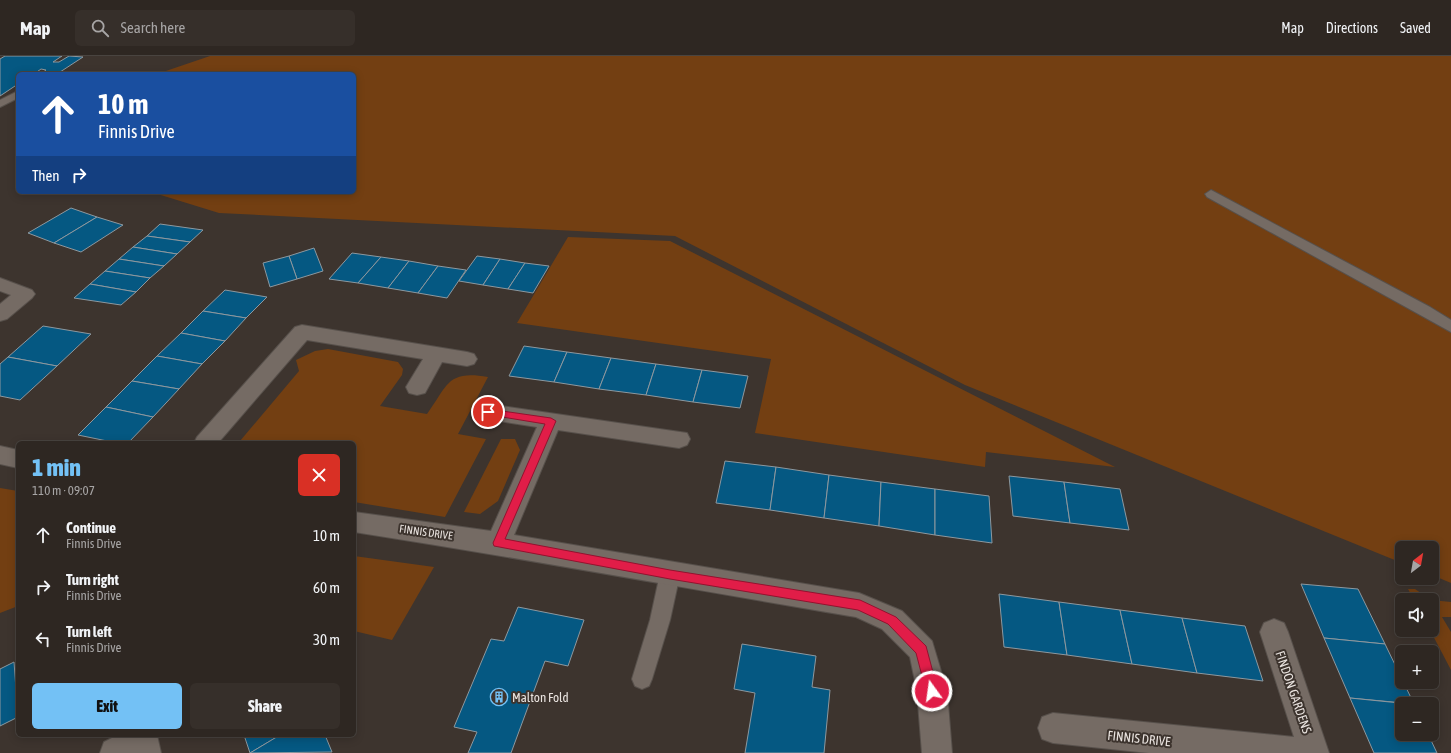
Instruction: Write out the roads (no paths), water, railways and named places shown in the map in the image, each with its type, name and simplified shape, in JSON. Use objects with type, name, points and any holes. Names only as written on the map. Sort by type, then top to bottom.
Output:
[{"type":"street","points":[[0,284],[25,294],[0,314]]},
{"type":"street","points":[[207,441],[302,332],[467,359]]},
{"type":"street","points":[[417,387],[437,354]]},
{"type":"street","points":[[488,412],[679,439]]},
{"type":"street","points":[[498,543],[551,421]]},
{"type":"street","points":[[0,456],[16,459]]},
{"type":"street","name":"FINNIS DRIVE","points":[[356,522],[498,543],[670,574],[860,605],[892,620],[922,650],[932,691],[937,753]]},
{"type":"street","name":"FINDON GARDENS","points":[[1274,632],[1314,753]]},
{"type":"street","name":"FINNIS DRIVE","points":[[1053,728],[1298,753]]},
{"type":"street","points":[[115,753],[143,738],[146,753]]},
{"type":"lane","points":[[0,104],[16,95]]},
{"type":"lane","points":[[1211,194],[1451,327]]},
{"type":"lane","points":[[642,679],[660,620],[670,574]]},
{"type":"place","name":"Malton Fold","points":[[499,697]]}]
